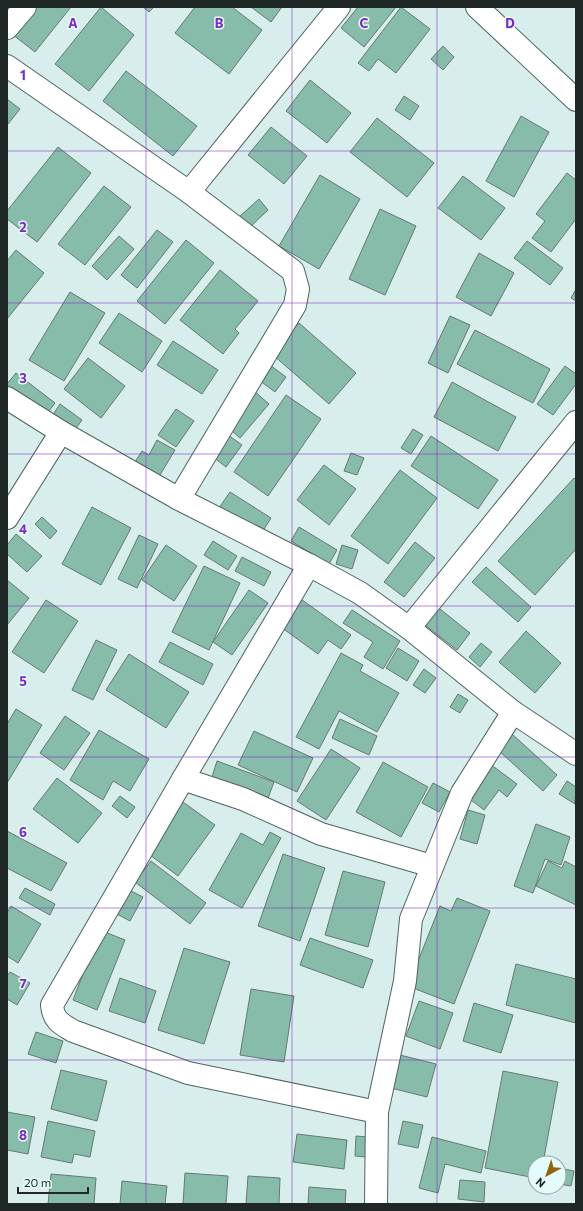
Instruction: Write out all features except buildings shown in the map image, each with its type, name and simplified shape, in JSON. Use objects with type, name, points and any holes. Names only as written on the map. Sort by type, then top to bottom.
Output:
[{"type":"street","points":[[7,28],[25,7]]},
{"type":"street","points":[[189,192],[339,7]]},
{"type":"street","points":[[477,7],[576,100]]},
{"type":"street","points":[[7,66],[189,192],[293,271],[298,289],[295,305],[179,498]]},
{"type":"street","points":[[7,398],[61,432],[179,498],[360,593],[409,628],[512,712],[576,754]]},
{"type":"street","points":[[409,628],[576,422]]},
{"type":"street","points":[[7,518],[61,432]]},
{"type":"street","points":[[309,565],[52,1005],[53,1013],[59,1023],[73,1031],[188,1073],[377,1112]]},
{"type":"street","points":[[376,1204],[377,1112],[405,981],[411,919],[462,793],[512,712]]},
{"type":"street","points":[[183,779],[243,799],[321,834],[432,866]]}]
